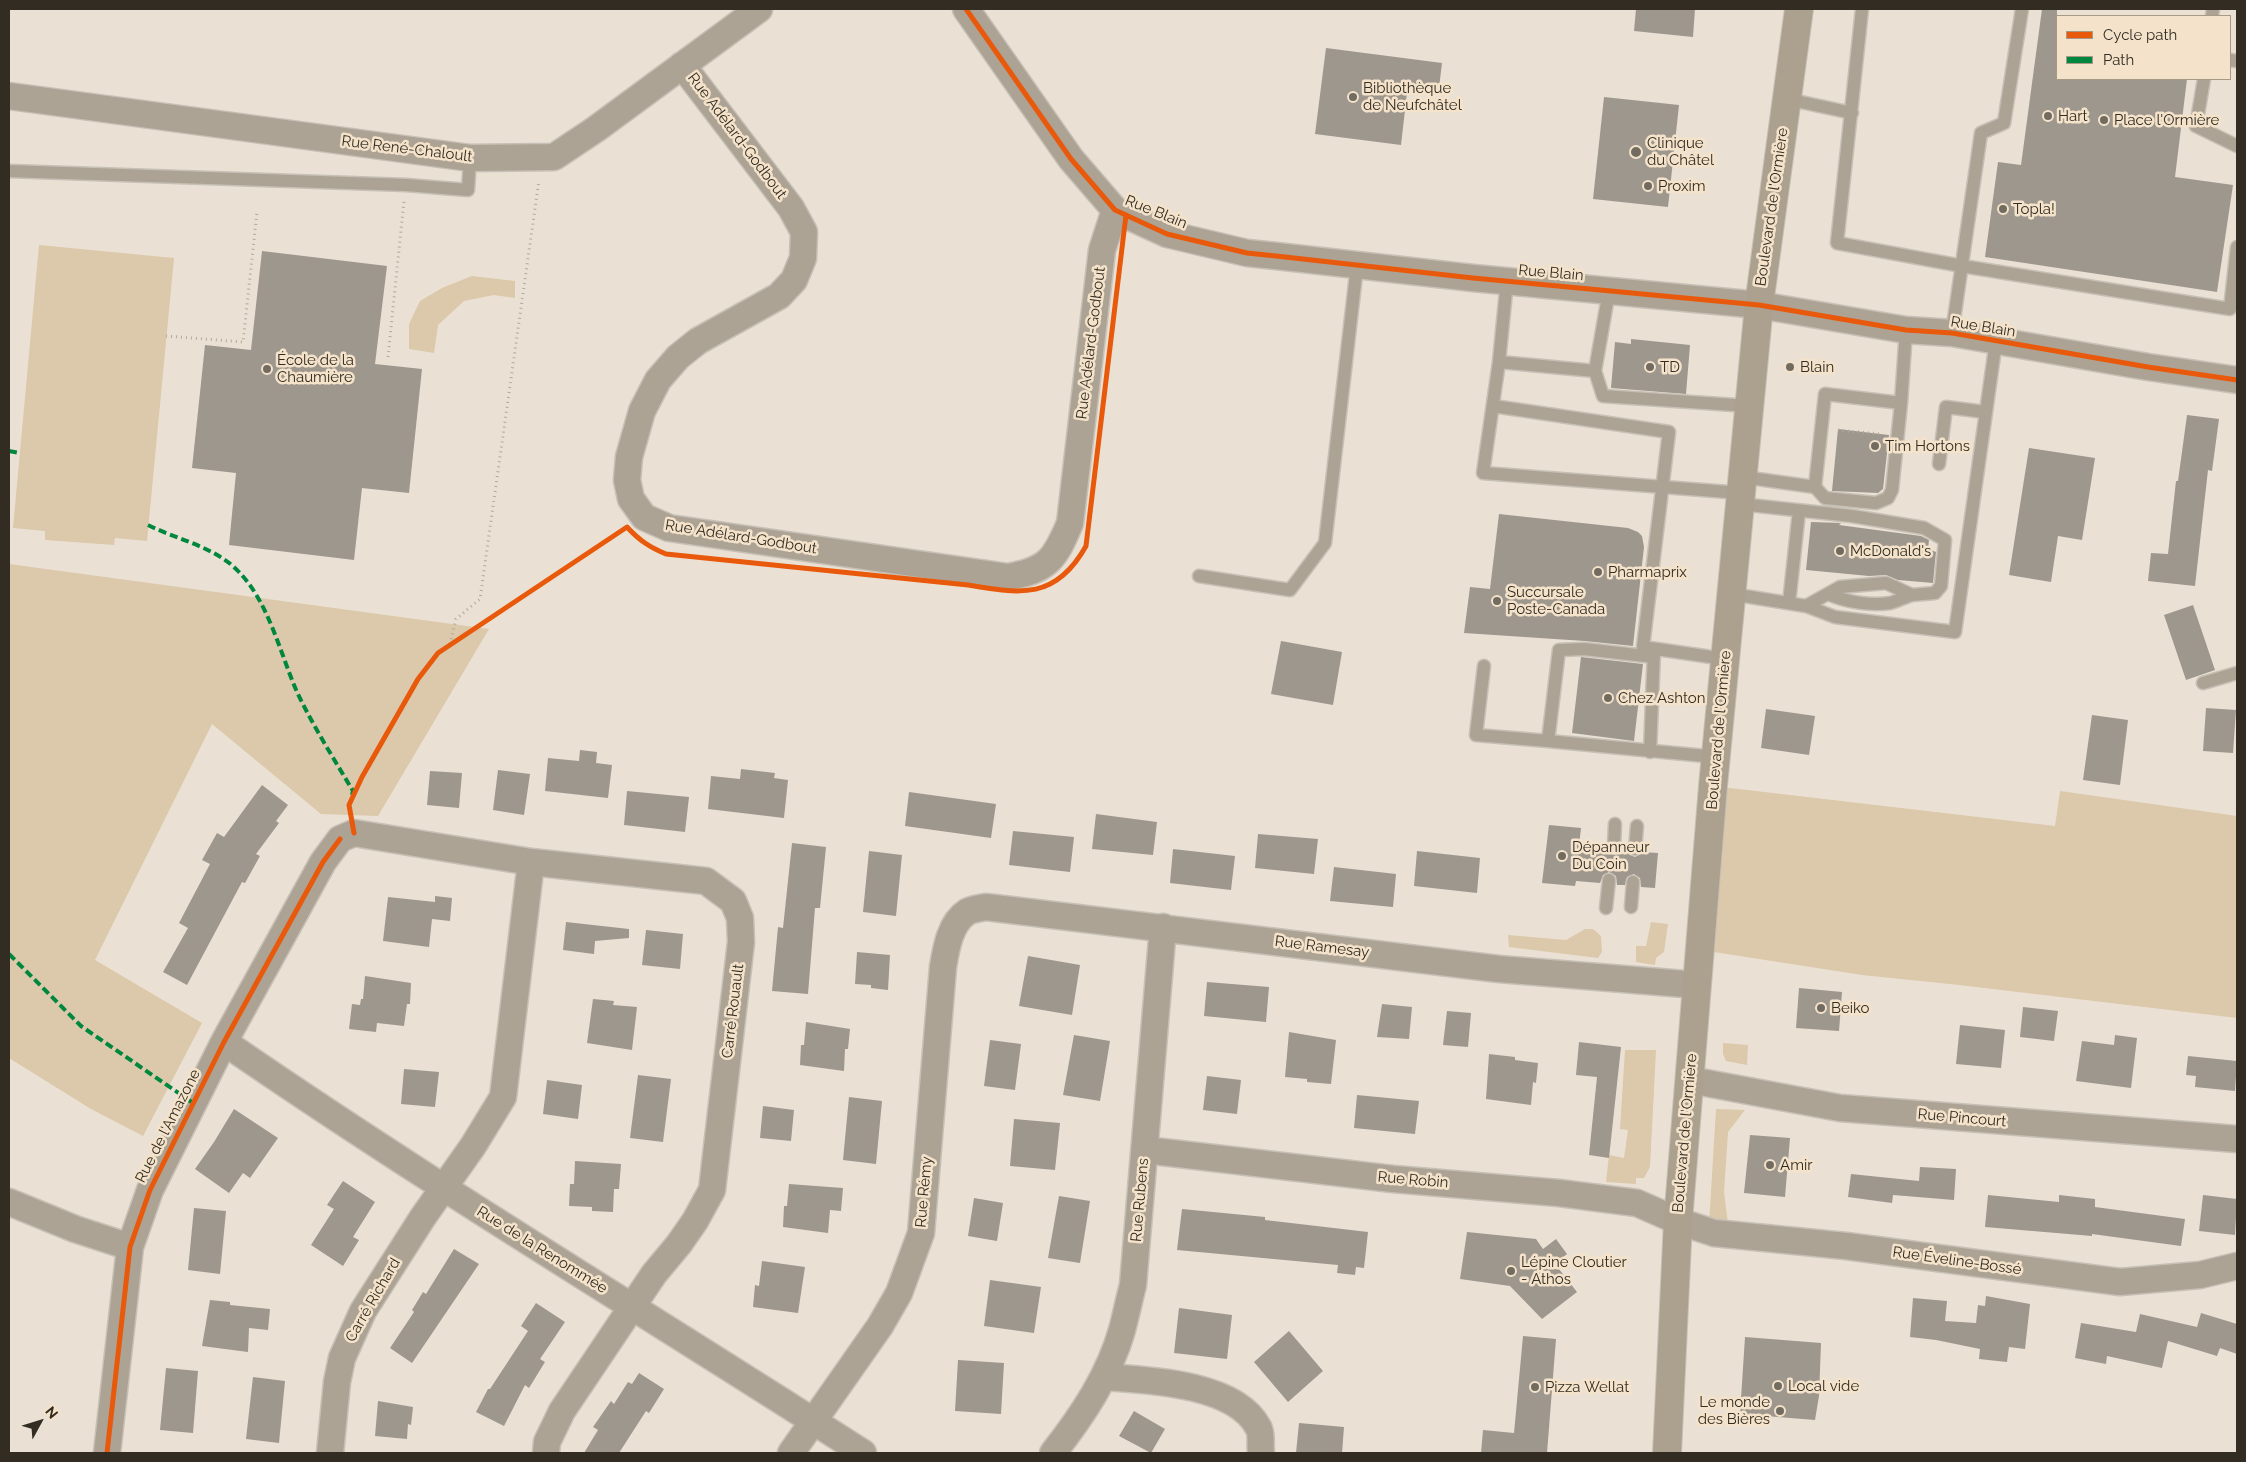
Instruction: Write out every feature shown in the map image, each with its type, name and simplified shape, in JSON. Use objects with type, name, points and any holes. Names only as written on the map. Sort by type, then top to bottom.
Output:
[{"type":"main road","name":"Boulevard de l'Ormière","points":[[1667,1453],[1678,1221],[1716,757],[1759,305],[1799,9]]},
{"type":"street","name":"Rue René-Chaloult","points":[[9,96],[470,158],[554,157],[596,129],[759,9]]},
{"type":"street","name":"Rue Blain","points":[[966,9],[1071,159],[1115,210],[1167,234],[1247,253],[1357,266],[1759,305],[1906,330],[1952,334],[1996,341],[2148,368],[2237,380]]},
{"type":"street","name":"Rue Adélard-Godbout","points":[[682,65],[791,208],[804,232],[804,249],[803,258],[794,280],[779,296],[698,340],[678,357],[658,380],[642,411],[629,457],[626,480],[631,499],[644,517],[669,528],[1008,577],[1030,573],[1049,561],[1061,545],[1070,523],[1102,250],[1115,210]]},
{"type":"street","name":"Carré Rouault","points":[[340,839],[354,833],[531,862],[706,881],[733,901],[740,918],[741,942],[712,1190],[679,1244],[654,1274],[632,1306]]},
{"type":"street","name":"Rue de l'Amazone","points":[[107,1453],[130,1248],[150,1190],[224,1042],[324,862],[340,839]]},
{"type":"street","points":[[444,1189],[503,1097],[531,862]]},
{"type":"street","name":"Rue Ramesay","points":[[954,927],[967,912],[986,906],[1500,968],[1697,985]]},
{"type":"street","name":"Rue Rémy","points":[[791,1453],[885,1318],[899,1293],[921,1233],[943,967],[946,949],[954,927]]},
{"type":"street","name":"Rue Rubens","points":[[1053,1453],[1078,1420],[1104,1377],[1122,1330],[1132,1285],[1163,927]]},
{"type":"street","name":"Rue de la Renommée","points":[[224,1042],[444,1189],[863,1453]]},
{"type":"street","name":"Rue Pincourt","points":[[1690,1080],[1840,1108],[2237,1140]]},
{"type":"street","name":"Rue Robin","points":[[1145,1150],[1393,1179],[1559,1193],[1637,1203],[1678,1221]]},
{"type":"street","name":"Carré Richard","points":[[330,1453],[337,1382],[342,1358],[364,1311],[444,1189]]},
{"type":"street","points":[[9,1202],[130,1248]]},
{"type":"street","name":"Rue Éveline-Bossé","points":[[1678,1221],[1714,1233],[1846,1246],[2120,1282],[2200,1275],[2237,1266]]},
{"type":"street","points":[[546,1453],[547,1442],[562,1411],[632,1306]]},
{"type":"street","points":[[1104,1377],[1163,1381],[1227,1398],[1246,1410],[1259,1428],[1261,1453]]},
{"type":"lane","points":[[1862,9],[1837,242],[1962,266],[2230,309],[2237,248]]},
{"type":"lane","points":[[1952,334],[1981,133],[2004,123],[2022,9]]},
{"type":"lane","points":[[2204,80],[2196,126],[2237,146]]},
{"type":"lane","points":[[1787,99],[1852,113]]},
{"type":"lane","points":[[9,171],[406,185],[468,190],[470,158]]},
{"type":"lane","points":[[1199,576],[1290,590],[1324,543],[1357,266]]},
{"type":"lane","points":[[1507,281],[1499,362],[1484,473],[1741,491],[1815,487]]},
{"type":"lane","points":[[1609,291],[1595,371],[1603,396],[1749,406]]},
{"type":"lane","points":[[1901,403],[1825,394],[1815,487],[1825,498],[1876,503],[1888,498],[1892,490],[1901,403],[1906,330]]},
{"type":"lane","points":[[1732,594],[1806,606],[1835,617],[1955,632],[1996,341]]},
{"type":"lane","points":[[1499,362],[1595,371]]},
{"type":"lane","points":[[1493,406],[1669,432],[1643,647],[1654,653]]},
{"type":"lane","points":[[1939,464],[1946,408],[1985,412]]},
{"type":"lane","points":[[1741,491],[1799,510],[1924,528],[1944,540],[1941,586],[1934,593],[1912,595],[1891,602],[1876,603],[1841,600],[1828,594]]},
{"type":"lane","points":[[1789,603],[1799,510]]},
{"type":"lane","points":[[1806,606],[1840,587],[1886,584],[1912,595]]},
{"type":"lane","points":[[1548,741],[1559,650],[1654,653],[1725,659]]},
{"type":"lane","points":[[1650,752],[1654,653]]},
{"type":"lane","points":[[1484,666],[1476,735],[1716,757]]},
{"type":"lane","points":[[2203,683],[2237,673]]},
{"type":"lane","points":[[1614,847],[1615,824]]},
{"type":"lane","points":[[1635,849],[1636,826]]},
{"type":"lane","points":[[1606,908],[1609,880]]},
{"type":"lane","points":[[1631,907],[1632,882]]},
{"type":"path","points":[[450,644],[456,619],[480,599],[542,157]]},
{"type":"path","points":[[388,356],[406,185]]},
{"type":"path","points":[[166,336],[243,342],[257,212]]},
{"type":"path","points":[[1837,438],[1838,430],[1886,434]]},
{"type":"path","points":[[444,649],[458,640]]},
{"type":"shaded area","points":[[39,245],[174,258],[147,541],[115,538],[114,545],[45,540],[45,531],[13,528]]},
{"type":"shaded area","points":[[472,276],[515,281],[515,298],[494,295],[464,301],[438,325],[434,353],[409,349],[409,324],[420,301],[442,288]]},
{"type":"shaded area","points":[[9,564],[489,629],[378,816],[321,814],[212,724],[95,960],[202,1023],[143,1136],[91,1109],[9,1058]]},
{"type":"shaded area","points":[[1713,786],[2055,826],[2060,791],[2237,816],[2237,1018],[1862,975],[1701,950]]},
{"type":"shaded area","points":[[1651,922],[1668,924],[1664,952],[1656,958],[1655,965],[1636,962],[1636,946],[1646,946]]},
{"type":"shaded area","points":[[1585,929],[1593,929],[1601,936],[1602,952],[1598,958],[1509,947],[1508,935],[1566,940]]},
{"type":"shaded area","points":[[1723,1043],[1748,1045],[1747,1065],[1726,1061],[1723,1054]]},
{"type":"shaded area","points":[[1625,1050],[1656,1050],[1650,1167],[1644,1178],[1636,1178],[1636,1184],[1606,1182],[1609,1155],[1624,1158],[1628,1130],[1620,1129]]},
{"type":"shaded area","points":[[1716,1109],[1745,1110],[1728,1132],[1724,1192],[1728,1224],[1709,1224]]},
{"type":"building","points":[[1636,9],[1695,9],[1693,37],[1634,31]]},
{"type":"building","name":"Place l'Ormière","points":[[2042,9],[2057,9],[2056,80],[2187,80],[2175,177],[2233,185],[2217,292],[1985,257],[1998,162],[2021,165]]},
{"type":"building","points":[[1326,48],[1442,63],[1439,88],[1408,84],[1401,145],[1315,134]]},
{"type":"building","name":"Clinique du Châtel","points":[[1604,97],[1679,105],[1668,207],[1593,199]]},
{"type":"building","points":[[262,251],[387,266],[375,364],[422,369],[409,493],[362,488],[354,560],[229,545],[236,473],[192,468],[205,345],[251,350]]},
{"type":"building","name":"TD","points":[[1631,339],[1690,345],[1686,394],[1611,388],[1615,342],[1631,344]]},
{"type":"building","points":[[2187,415],[2219,419],[2212,471],[2208,470],[2195,586],[2148,581],[2151,553],[2168,554],[2176,481],[2178,481]]},
{"type":"building","points":[[1838,429],[1889,435],[1883,489],[1878,493],[1832,491]]},
{"type":"building","points":[[2029,448],[2095,458],[2082,540],[2058,536],[2051,582],[2009,575]]},
{"type":"building","points":[[1499,514],[1628,528],[1638,532],[1642,536],[1644,547],[1633,646],[1464,633],[1470,587],[1490,589]]},
{"type":"building","points":[[1811,522],[1841,523],[1839,525],[1921,536],[1929,540],[1928,549],[1936,552],[1933,583],[1898,580],[1886,575],[1869,576],[1806,570]]},
{"type":"building","points":[[2193,605],[2215,670],[2186,680],[2164,615]]},
{"type":"building","points":[[1281,641],[1342,652],[1333,705],[1271,694]]},
{"type":"building","name":"Chez Ashton","points":[[1581,657],[1643,664],[1634,741],[1572,733]]},
{"type":"building","points":[[2206,708],[2236,710],[2233,753],[2203,751]]},
{"type":"building","points":[[1766,709],[1815,716],[1809,755],[1761,748]]},
{"type":"building","points":[[2092,715],[2128,720],[2120,785],[2083,780]]},
{"type":"building","points":[[580,750],[597,752],[596,763],[612,765],[608,798],[545,791],[548,758],[579,761]]},
{"type":"building","points":[[741,769],[775,773],[774,778],[788,780],[784,818],[708,809],[711,776],[740,779]]},
{"type":"building","points":[[498,770],[530,774],[524,815],[493,810]]},
{"type":"building","points":[[430,771],[462,773],[459,808],[427,805]]},
{"type":"building","points":[[262,785],[288,805],[276,821],[279,823],[256,854],[260,856],[245,883],[242,882],[187,985],[163,972],[188,928],[179,923],[210,864],[202,860],[217,833],[224,837]]},
{"type":"building","points":[[627,791],[689,797],[685,832],[624,825]]},
{"type":"building","points":[[909,792],[996,804],[991,838],[905,826]]},
{"type":"building","points":[[1096,814],[1157,822],[1153,855],[1092,849]]},
{"type":"building","points":[[1549,825],[1581,828],[1579,846],[1606,849],[1613,855],[1618,854],[1621,850],[1627,850],[1630,855],[1635,857],[1642,852],[1658,853],[1655,888],[1641,887],[1640,878],[1634,874],[1627,877],[1625,885],[1617,885],[1616,876],[1609,872],[1603,875],[1600,883],[1576,881],[1575,886],[1542,883]]},
{"type":"building","points":[[1013,831],[1074,837],[1070,872],[1009,865]]},
{"type":"building","points":[[1258,834],[1318,839],[1314,874],[1255,868]]},
{"type":"building","points":[[792,843],[826,847],[820,908],[815,908],[808,994],[772,991],[778,927],[783,928]]},
{"type":"building","points":[[1173,849],[1235,856],[1231,890],[1170,883]]},
{"type":"building","points":[[869,851],[902,855],[896,916],[863,912]]},
{"type":"building","points":[[1417,851],[1480,858],[1477,893],[1414,886]]},
{"type":"building","points":[[1334,867],[1396,874],[1393,907],[1330,901]]},
{"type":"building","points":[[435,896],[452,898],[450,921],[432,919],[429,947],[383,941],[388,897],[435,902]]},
{"type":"building","points":[[566,922],[629,929],[629,938],[595,941],[594,954],[563,950]]},
{"type":"building","points":[[646,930],[683,934],[680,969],[642,965]]},
{"type":"building","points":[[857,952],[890,955],[888,990],[871,988],[871,985],[855,984]]},
{"type":"building","points":[[1028,956],[1080,965],[1072,1015],[1019,1006]]},
{"type":"building","points":[[365,976],[411,983],[410,1004],[407,1004],[404,1026],[377,1023],[376,1032],[349,1029],[352,1004],[360,1005],[361,999],[363,999]]},
{"type":"building","points":[[1207,982],[1269,987],[1266,1022],[1204,1016]]},
{"type":"building","points":[[1799,988],[1842,992],[1839,1031],[1796,1028]]},
{"type":"building","points":[[593,999],[614,1001],[613,1005],[637,1007],[632,1050],[587,1043]]},
{"type":"building","points":[[1382,1004],[1412,1007],[1409,1039],[1377,1037]]},
{"type":"building","points":[[2023,1007],[2058,1011],[2054,1041],[2020,1037]]},
{"type":"building","points":[[1447,1011],[1471,1013],[1468,1047],[1443,1045]]},
{"type":"building","points":[[806,1022],[850,1029],[848,1049],[845,1049],[844,1071],[800,1065],[801,1045],[804,1045]]},
{"type":"building","points":[[1960,1025],[2005,1030],[2001,1068],[1956,1064]]},
{"type":"building","points":[[1289,1032],[1336,1040],[1331,1084],[1307,1082],[1307,1079],[1285,1077]]},
{"type":"building","points":[[1074,1035],[1110,1041],[1100,1101],[1063,1095]]},
{"type":"building","points":[[2115,1035],[2137,1038],[2131,1088],[2076,1081],[2082,1041],[2114,1045]]},
{"type":"building","points":[[990,1040],[1021,1044],[1015,1090],[984,1086]]},
{"type":"building","points":[[1579,1042],[1621,1047],[1609,1158],[1589,1155],[1597,1077],[1576,1075]]},
{"type":"building","points":[[1489,1054],[1515,1057],[1515,1060],[1538,1063],[1536,1083],[1533,1082],[1531,1105],[1486,1099]]},
{"type":"building","points":[[2188,1056],[2237,1061],[2235,1091],[2195,1087],[2196,1076],[2186,1075]]},
{"type":"building","points":[[404,1069],[439,1072],[435,1107],[401,1104]]},
{"type":"building","points":[[638,1075],[671,1079],[663,1142],[630,1138]]},
{"type":"building","points":[[1207,1076],[1241,1080],[1237,1114],[1203,1110]]},
{"type":"building","points":[[547,1080],[582,1085],[578,1119],[543,1114]]},
{"type":"building","points":[[1357,1095],[1419,1101],[1415,1134],[1354,1128]]},
{"type":"building","points":[[849,1097],[882,1101],[876,1164],[843,1160]]},
{"type":"building","points":[[763,1106],[794,1110],[791,1141],[760,1138]]},
{"type":"building","points":[[234,1109],[278,1138],[250,1178],[243,1173],[229,1193],[195,1169]]},
{"type":"building","points":[[1014,1119],[1060,1123],[1055,1170],[1010,1166]]},
{"type":"building","points":[[1750,1135],[1790,1138],[1785,1197],[1744,1193]]},
{"type":"building","points":[[575,1161],[621,1164],[619,1189],[614,1189],[613,1212],[592,1211],[592,1207],[569,1206],[570,1184],[574,1184]]},
{"type":"building","points":[[1920,1167],[1956,1169],[1954,1200],[1893,1195],[1892,1203],[1848,1197],[1851,1174],[1919,1181]]},
{"type":"building","points":[[343,1181],[375,1202],[353,1237],[359,1240],[343,1266],[311,1245],[334,1209],[327,1205]]},
{"type":"building","points":[[789,1184],[843,1188],[841,1211],[830,1210],[828,1233],[783,1227],[784,1206],[787,1206]]},
{"type":"building","points":[[1988,1195],[2059,1202],[2059,1195],[2095,1199],[2095,1207],[2185,1219],[2181,1246],[2092,1234],[2092,1236],[1985,1227]]},
{"type":"building","points":[[2203,1195],[2237,1199],[2235,1235],[2199,1231]]},
{"type":"building","points":[[1059,1196],[1090,1201],[1080,1263],[1048,1258]]},
{"type":"building","points":[[974,1198],[1003,1203],[997,1241],[968,1236]]},
{"type":"building","points":[[194,1208],[226,1211],[220,1274],[188,1270]]},
{"type":"building","points":[[1182,1209],[1265,1217],[1265,1220],[1368,1232],[1364,1268],[1356,1267],[1355,1275],[1337,1273],[1338,1265],[1177,1250]]},
{"type":"building","name":"Lépine Cloutier - Athos","points":[[1467,1232],[1536,1239],[1543,1249],[1556,1239],[1567,1254],[1555,1264],[1577,1292],[1542,1319],[1510,1286],[1460,1279]]},
{"type":"building","points":[[454,1249],[479,1264],[412,1363],[390,1348],[414,1312],[412,1310],[423,1292],[426,1294]]},
{"type":"building","points":[[762,1261],[805,1267],[798,1313],[753,1307],[755,1285],[759,1286]]},
{"type":"building","points":[[990,1280],[1041,1287],[1034,1333],[984,1326]]},
{"type":"building","points":[[1986,1296],[2030,1304],[2025,1349],[2009,1347],[2007,1362],[1979,1359],[1980,1349],[1910,1337],[1913,1298],[1947,1301],[1945,1321],[1976,1323],[1978,1305],[1985,1306]]},
{"type":"building","points":[[210,1300],[230,1302],[230,1305],[270,1309],[268,1330],[249,1328],[248,1352],[202,1346]]},
{"type":"building","points":[[536,1303],[565,1322],[540,1359],[545,1362],[529,1388],[525,1385],[504,1426],[476,1412],[488,1389],[490,1389],[528,1331],[521,1326]]},
{"type":"building","points":[[1179,1308],[1232,1315],[1227,1359],[1174,1353]]},
{"type":"building","points":[[2201,1313],[2237,1324],[2237,1354],[2220,1348],[2217,1356],[2168,1341],[2162,1368],[2107,1356],[2106,1364],[2075,1358],[2081,1323],[2136,1332],[2140,1314],[2197,1327]]},
{"type":"building","points":[[1289,1331],[1323,1371],[1288,1402],[1254,1362]]},
{"type":"building","points":[[1523,1336],[1556,1339],[1547,1453],[1481,1453],[1483,1430],[1514,1433]]},
{"type":"building","points":[[1745,1337],[1821,1343],[1819,1396],[1815,1420],[1740,1414]]},
{"type":"building","points":[[958,1360],[1004,1363],[1001,1414],[955,1411]]},
{"type":"building","points":[[166,1368],[198,1371],[193,1433],[160,1430]]},
{"type":"building","points":[[639,1373],[664,1389],[649,1413],[646,1411],[619,1453],[584,1453],[598,1430],[593,1427],[611,1401],[614,1404],[628,1382],[632,1384]]},
{"type":"building","points":[[253,1377],[285,1381],[279,1443],[246,1439]]},
{"type":"building","points":[[378,1401],[413,1407],[411,1425],[408,1424],[407,1439],[375,1436]]},
{"type":"building","points":[[1134,1411],[1165,1429],[1151,1453],[1119,1436]]},
{"type":"building","points":[[1299,1423],[1344,1427],[1342,1453],[1296,1453]]},
{"type":"marked path","points":[[9,451],[19,453]]},
{"type":"marked path","points":[[148,525],[219,556],[230,563],[249,584],[266,613],[297,692],[353,791],[352,795]]},
{"type":"marked path","points":[[9,954],[81,1026],[193,1103]]},
{"type":"cycle path","points":[[966,9],[1071,159],[1115,210],[1167,234],[1247,253],[1473,278],[1759,305],[1906,330],[1952,333],[2148,367],[2237,380]]},
{"type":"cycle path","points":[[354,833],[349,805],[362,777],[418,679],[438,653],[627,527],[645,543],[666,554],[1021,591],[1036,589],[1062,576],[1074,564],[1086,546],[1126,215]]},
{"type":"cycle path","points":[[107,1453],[130,1247],[150,1190],[224,1042],[323,862],[340,839]]},
{"type":"place","name":"Bibliothèque de Neufchâtel","points":[[1353,97]]},
{"type":"place","name":"Hart","points":[[2048,116]]},
{"type":"place","name":"Place l'Ormière","points":[[2104,120]]},
{"type":"place","name":"Clinique du Châtel","points":[[1636,152]]},
{"type":"place","name":"Proxim","points":[[1648,186]]},
{"type":"place","name":"Topla!","points":[[2003,209]]},
{"type":"place","name":"TD","points":[[1650,367]]},
{"type":"place","name":"Blain","points":[[1790,367]]},
{"type":"place","name":"École de la Chaumière","points":[[267,369]]},
{"type":"place","name":"Tim Hortons","points":[[1875,446]]},
{"type":"place","name":"McDonald's","points":[[1840,551]]},
{"type":"place","name":"Pharmaprix","points":[[1598,572]]},
{"type":"place","name":"Succursale Poste-Canada","points":[[1497,601]]},
{"type":"place","name":"Chez Ashton","points":[[1608,698]]},
{"type":"place","name":"Dépanneur Du Coin","points":[[1562,856]]},
{"type":"place","name":"Beiko","points":[[1821,1008]]},
{"type":"place","name":"Amir","points":[[1770,1165]]},
{"type":"place","name":"Lépine Cloutier - Athos","points":[[1511,1271]]},
{"type":"place","name":"Local vide","points":[[1778,1386]]},
{"type":"place","name":"Pizza Wellat","points":[[1535,1387]]},
{"type":"place","name":"Le monde des Bières","points":[[1780,1411]]}]
